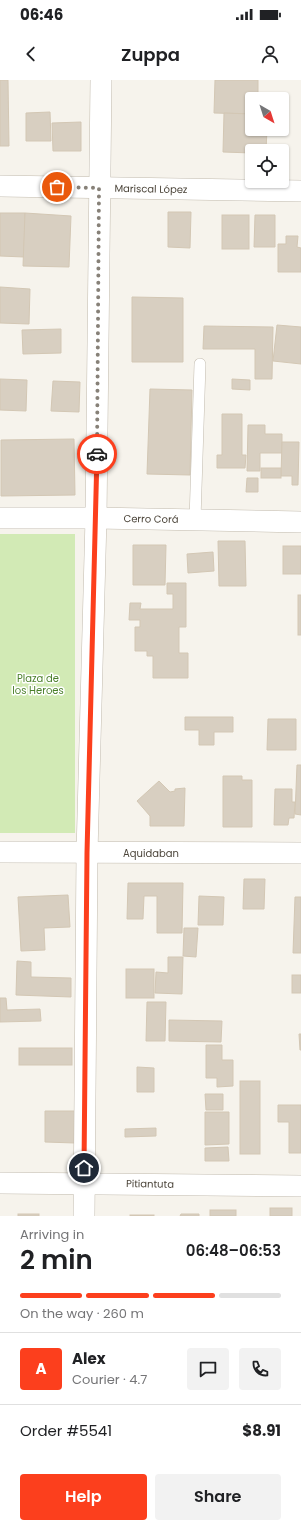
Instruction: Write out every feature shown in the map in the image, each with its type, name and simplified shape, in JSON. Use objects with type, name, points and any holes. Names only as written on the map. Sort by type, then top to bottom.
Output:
[{"type":"street","points":[[84,1216],[87,853],[96,518],[101,80]]},
{"type":"street","name":"Mariscal López","points":[[0,186],[301,191]]},
{"type":"street","name":"Cerro Corá","points":[[0,518],[96,518],[301,522]]},
{"type":"street","name":"Aquidaban","points":[[0,852],[301,854]]},
{"type":"street","name":"Pitiantuta","points":[[0,1183],[301,1186]]},
{"type":"lane","points":[[195,520],[200,364]]},
{"type":"green space","name":"Plaza de los Heroes","points":[[0,534],[75,534],[75,833],[0,833]]},
{"type":"building","points":[[0,80],[8,80],[9,146],[0,146]]},
{"type":"building","points":[[215,80],[258,80],[258,92],[245,92],[245,114],[214,113]]},
{"type":"building","points":[[50,112],[51,141],[26,141],[26,113]]},
{"type":"building","points":[[224,113],[245,114],[245,136],[267,136],[266,144],[245,144],[245,153],[223,152]]},
{"type":"building","points":[[81,122],[81,151],[53,151],[52,123]]},
{"type":"building","points":[[168,212],[191,212],[190,248],[168,247]]},
{"type":"building","points":[[0,213],[25,213],[24,257],[0,256]]},
{"type":"building","points":[[25,213],[71,216],[69,267],[23,266]]},
{"type":"building","points":[[222,215],[249,215],[249,249],[222,249]]},
{"type":"building","points":[[255,215],[275,215],[275,247],[254,247]]},
{"type":"building","points":[[286,236],[298,236],[297,247],[301,248],[301,272],[278,272],[278,244],[286,244]]},
{"type":"building","points":[[0,287],[30,289],[29,324],[0,323]]},
{"type":"building","points":[[132,297],[183,298],[183,362],[132,362]]},
{"type":"building","points":[[277,325],[301,327],[301,364],[273,361]]},
{"type":"building","points":[[204,326],[273,327],[272,379],[255,379],[255,349],[203,349]]},
{"type":"building","points":[[61,329],[61,353],[23,354],[22,330]]},
{"type":"building","points":[[0,379],[27,380],[26,411],[0,410]]},
{"type":"building","points":[[232,379],[250,380],[250,390],[232,389]]},
{"type":"building","points":[[53,381],[80,382],[79,412],[51,411]]},
{"type":"building","points":[[150,389],[192,390],[190,475],[147,474]]},
{"type":"building","points":[[222,414],[242,414],[242,455],[246,455],[245,468],[217,468],[217,455],[222,455]]},
{"type":"building","points":[[248,425],[265,425],[265,434],[282,434],[282,453],[260,453],[260,471],[247,471]]},
{"type":"building","points":[[74,439],[75,495],[1,496],[1,440]]},
{"type":"building","points":[[282,442],[299,442],[298,485],[292,485],[292,476],[281,476]]},
{"type":"building","points":[[261,468],[281,468],[281,478],[261,478]]},
{"type":"building","points":[[247,478],[258,478],[258,492],[246,492]]},
{"type":"building","points":[[218,541],[245,541],[246,586],[219,586]]},
{"type":"building","points":[[133,545],[166,545],[165,585],[133,585]]},
{"type":"building","points":[[283,546],[301,546],[301,574],[283,574]]},
{"type":"building","points":[[213,552],[214,571],[188,573],[187,554]]},
{"type":"building","points":[[167,583],[186,583],[186,627],[179,627],[179,653],[188,653],[188,678],[153,678],[153,656],[147,656],[147,651],[135,651],[135,627],[140,627],[140,620],[129,620],[130,603],[141,603],[140,609],[173,609],[173,594],[167,594]]},
{"type":"building","points":[[298,595],[301,595],[301,635],[298,635]]},
{"type":"building","points":[[185,717],[233,717],[233,732],[214,732],[214,745],[199,745],[199,730],[185,730]]},
{"type":"building","points":[[268,719],[296,719],[296,750],[267,750]]},
{"type":"building","points":[[297,765],[301,765],[301,815],[295,814]]},
{"type":"building","points":[[223,776],[242,776],[242,780],[252,780],[252,827],[223,827]]},
{"type":"building","points":[[159,781],[170,792],[175,791],[175,789],[185,788],[184,826],[150,826],[150,816],[137,801]]},
{"type":"building","points":[[275,789],[292,789],[292,802],[295,802],[294,818],[289,818],[288,825],[274,825]]},
{"type":"building","points":[[244,879],[265,879],[264,909],[243,909]]},
{"type":"building","points":[[128,883],[183,883],[182,933],[157,933],[157,896],[144,896],[143,919],[127,919]]},
{"type":"building","points":[[68,895],[70,927],[44,928],[45,950],[21,951],[18,897]]},
{"type":"building","points":[[199,896],[224,897],[223,925],[198,925]]},
{"type":"building","points":[[295,897],[301,897],[301,953],[293,953]]},
{"type":"building","points":[[184,928],[198,928],[196,957],[183,956]]},
{"type":"building","points":[[168,957],[183,957],[182,994],[155,993],[156,972],[168,973]]},
{"type":"building","points":[[17,961],[31,962],[31,977],[71,978],[71,997],[16,995]]},
{"type":"building","points":[[126,969],[154,969],[154,998],[126,998]]},
{"type":"building","points":[[292,975],[301,975],[301,993],[292,993]]},
{"type":"building","points":[[0,998],[6,998],[7,1010],[40,1009],[41,1021],[0,1022]]},
{"type":"building","points":[[147,1002],[166,1002],[165,1041],[146,1041]]},
{"type":"building","points":[[169,1020],[222,1021],[221,1042],[169,1041]]},
{"type":"building","points":[[299,1034],[301,1034],[301,1050],[300,1050]]},
{"type":"building","points":[[206,1045],[222,1045],[222,1060],[233,1060],[233,1086],[217,1087],[217,1078],[206,1078]]},
{"type":"building","points":[[19,1048],[72,1048],[72,1065],[19,1065]]},
{"type":"building","points":[[137,1067],[154,1068],[154,1092],[137,1092]]},
{"type":"building","points":[[240,1081],[260,1081],[260,1154],[240,1154]]},
{"type":"building","points":[[205,1094],[223,1094],[223,1110],[206,1110]]},
{"type":"building","points":[[278,1105],[301,1105],[301,1153],[289,1153],[289,1122],[278,1122]]},
{"type":"building","points":[[45,1111],[75,1111],[75,1143],[45,1142]]},
{"type":"building","points":[[205,1112],[229,1112],[229,1144],[205,1145]]},
{"type":"building","points":[[156,1128],[156,1136],[125,1137],[125,1129]]},
{"type":"building","points":[[228,1147],[229,1161],[205,1161],[205,1148]]},
{"type":"building","points":[[270,1208],[292,1208],[292,1216],[270,1216]]},
{"type":"building","points":[[210,1210],[236,1210],[236,1216],[210,1216]]},
{"type":"building","points":[[18,1214],[39,1214],[39,1216],[18,1216]]},
{"type":"building","points":[[181,1214],[199,1214],[199,1216],[180,1216]]},
{"type":"building","points":[[154,1215],[154,1216],[130,1216]]},
{"type":"way so far","points":[[57,187],[99,188],[97,454]]},
{"type":"route","points":[[84,1168],[87,853],[97,454]]}]
